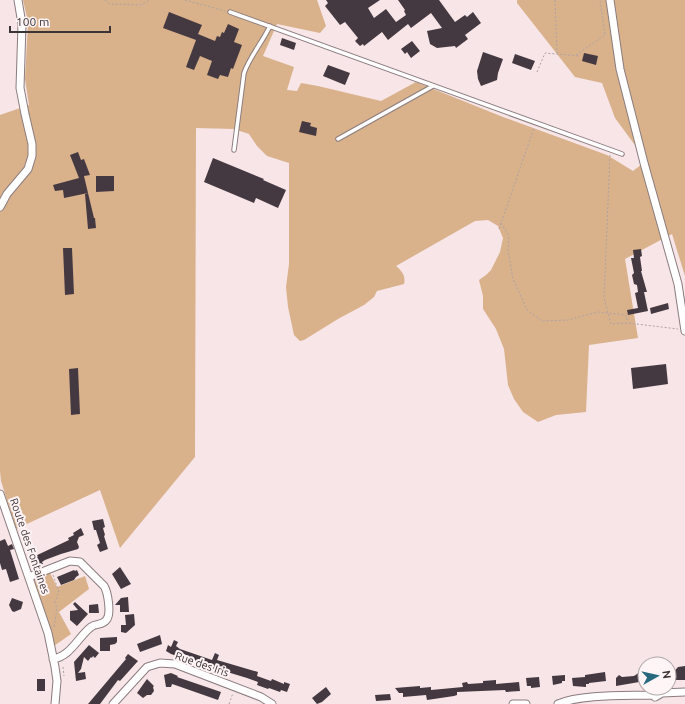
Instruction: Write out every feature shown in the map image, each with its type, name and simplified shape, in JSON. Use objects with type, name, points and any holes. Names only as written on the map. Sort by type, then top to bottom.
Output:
[{"type":"street","points":[[0,207],[7,194],[28,169],[32,156],[32,144],[24,114],[20,88],[22,24],[18,0]]},
{"type":"street","points":[[610,0],[620,69],[644,163],[678,284],[685,331]]},
{"type":"street","name":"Route des Fontaines","points":[[0,494],[39,606],[54,658],[58,702]]},
{"type":"street","points":[[29,577],[70,560],[75,560],[80,562],[107,590],[108,616],[106,621],[92,626],[64,655],[54,658]]},
{"type":"street","name":"Rue des Iris","points":[[113,704],[147,667],[160,663],[175,664],[261,697],[272,704]]},
{"type":"street","points":[[558,704],[569,699],[619,696],[653,696],[656,701],[662,693],[685,692]]},
{"type":"street","points":[[513,704],[526,704]]},
{"type":"lane","points":[[230,12],[622,154]]},
{"type":"lane","points":[[234,150],[244,73],[248,63],[270,26]]},
{"type":"lane","points":[[338,139],[433,86]]},
{"type":"path","points":[[105,0],[110,4],[141,5],[150,0]]},
{"type":"path","points":[[185,0],[230,12]]},
{"type":"path","points":[[555,0],[558,54]]},
{"type":"path","points":[[576,55],[605,35],[600,0]]},
{"type":"path","points":[[537,72],[545,53],[580,56]]},
{"type":"path","points":[[499,229],[536,123]]},
{"type":"path","points":[[610,150],[604,298],[611,324],[628,323],[685,331]]},
{"type":"path","points":[[501,223],[509,236],[508,250],[513,279],[527,310],[542,321],[568,320],[598,312],[626,315],[628,323]]},
{"type":"path","points":[[52,573],[60,592],[55,602],[57,609],[54,627]]},
{"type":"path","points":[[228,704],[235,687]]},
{"type":"shaded area","points":[[23,0],[317,0],[326,26],[320,33],[277,24],[263,56],[294,67],[287,90],[297,91],[301,83],[381,101],[416,82],[503,117],[607,155],[633,171],[642,164],[640,152],[615,118],[602,83],[575,77],[517,3],[517,0],[685,0],[685,276],[672,234],[625,259],[638,338],[589,345],[586,412],[556,415],[538,422],[523,412],[514,399],[508,385],[504,349],[496,329],[483,309],[483,296],[479,280],[491,270],[500,252],[503,238],[498,226],[488,220],[475,221],[396,266],[403,274],[404,284],[377,291],[374,297],[364,305],[300,341],[294,335],[288,307],[286,287],[289,264],[289,163],[267,156],[257,146],[249,134],[234,129],[196,128],[195,457],[120,548],[100,490],[16,529],[1,481],[0,471],[0,115],[29,105],[25,79],[28,22]]},
{"type":"shaded area","points":[[48,569],[57,587],[85,576],[89,589],[59,612],[71,634],[51,648],[29,577]]},
{"type":"building","points":[[326,0],[380,0],[368,8],[374,18],[386,9],[396,22],[406,15],[405,10],[398,0],[439,0],[455,22],[465,15],[467,17],[473,12],[481,23],[465,35],[468,39],[456,48],[455,46],[437,48],[430,44],[427,31],[442,28],[431,13],[411,28],[408,24],[388,40],[382,32],[364,46],[363,44],[360,46],[355,41],[358,38],[345,22],[340,25],[325,6],[328,3]]},
{"type":"building","points":[[169,12],[202,25],[198,34],[215,41],[217,36],[220,37],[222,32],[224,33],[228,24],[239,29],[234,42],[242,45],[233,69],[231,68],[228,77],[220,75],[218,79],[207,75],[212,61],[200,56],[194,70],[186,67],[196,40],[163,28]]},
{"type":"building","points":[[282,38],[296,43],[294,50],[280,45]]},
{"type":"building","points":[[412,41],[420,51],[411,58],[407,52],[405,54],[401,49]]},
{"type":"building","points":[[483,52],[503,59],[497,80],[481,86],[477,71]]},
{"type":"building","points":[[584,53],[598,56],[596,65],[582,61]]},
{"type":"building","points":[[515,54],[535,61],[531,70],[512,63]]},
{"type":"building","points":[[328,65],[350,73],[345,85],[323,76]]},
{"type":"building","points":[[302,121],[311,123],[310,126],[317,128],[316,136],[299,132]]},
{"type":"building","points":[[78,152],[81,160],[84,159],[90,175],[84,176],[88,193],[64,198],[63,190],[55,191],[53,185],[79,178],[70,155]]},
{"type":"building","points":[[213,158],[264,179],[263,180],[286,190],[278,208],[256,198],[254,203],[204,182]]},
{"type":"building","points":[[96,176],[114,176],[114,191],[96,192]]},
{"type":"building","points":[[88,193],[95,218],[96,228],[88,229],[85,194]]},
{"type":"building","points":[[63,248],[72,248],[74,294],[65,295]]},
{"type":"building","points":[[641,249],[641,271],[647,292],[644,292],[648,311],[628,315],[627,310],[638,308],[635,293],[638,292],[637,285],[634,284],[632,275],[634,273],[631,258],[634,258],[633,250]]},
{"type":"building","points":[[668,303],[669,309],[651,314],[650,308]]},
{"type":"building","points":[[666,364],[668,384],[633,389],[631,368]]},
{"type":"building","points":[[78,368],[80,414],[71,415],[69,369]]},
{"type":"building","points":[[103,519],[105,527],[103,528],[104,536],[108,549],[100,552],[97,545],[100,543],[92,521]]},
{"type":"building","points":[[81,528],[84,535],[79,537],[77,542],[79,547],[78,549],[45,560],[42,562],[43,564],[35,566],[31,558],[69,540],[68,538],[74,535],[73,533]]},
{"type":"building","points":[[5,539],[8,546],[12,544],[14,549],[10,550],[19,579],[10,582],[6,569],[2,570],[0,563],[0,541]]},
{"type":"building","points":[[120,567],[131,584],[121,589],[112,574]]},
{"type":"building","points":[[77,570],[79,575],[74,580],[61,585],[57,577]]},
{"type":"building","points":[[128,597],[129,612],[120,612],[120,605],[115,605],[121,598]]},
{"type":"building","points":[[12,598],[23,602],[21,609],[14,612],[12,611],[9,605]]},
{"type":"building","points":[[75,602],[88,614],[77,626],[70,620],[70,611],[78,610],[73,604]]},
{"type":"building","points":[[98,604],[99,613],[89,613],[89,605]]},
{"type":"building","points":[[134,614],[135,625],[126,633],[121,632],[121,625],[126,625],[125,615]]},
{"type":"building","points":[[160,635],[162,644],[140,652],[137,644]]},
{"type":"building","points":[[117,637],[117,642],[110,645],[110,651],[100,651],[100,638]]},
{"type":"building","points":[[174,640],[178,642],[176,646],[180,649],[212,660],[215,653],[219,655],[217,660],[258,672],[257,676],[271,681],[272,679],[284,684],[284,682],[290,684],[287,692],[268,689],[257,685],[258,682],[247,678],[214,669],[171,654],[166,651],[168,645],[171,647]]},
{"type":"building","points":[[89,645],[99,653],[95,658],[93,656],[88,661],[84,657],[81,669],[78,673],[85,672],[86,679],[76,681],[74,662]]},
{"type":"building","points":[[128,654],[138,661],[120,681],[118,680],[100,704],[88,704],[126,659],[125,658]]},
{"type":"building","points":[[685,666],[685,680],[677,680],[678,667]]},
{"type":"building","points":[[605,672],[606,681],[589,683],[586,684],[586,687],[573,686],[572,678],[585,677],[585,675]]},
{"type":"building","points":[[171,673],[178,676],[177,677],[221,692],[218,700],[172,684],[171,687],[166,687],[164,675]]},
{"type":"building","points":[[637,674],[637,682],[616,686],[616,678],[619,675],[622,677],[634,676]]},
{"type":"building","points":[[565,675],[565,681],[553,685],[552,676]]},
{"type":"building","points":[[539,677],[540,687],[531,688],[531,686],[527,686],[526,678]]},
{"type":"building","points":[[37,679],[45,679],[45,691],[37,691]]},
{"type":"building","points":[[147,679],[154,686],[154,691],[151,695],[147,695],[143,698],[137,693]]},
{"type":"building","points":[[496,680],[496,684],[519,682],[520,691],[506,692],[505,690],[457,692],[457,695],[454,696],[427,700],[426,695],[403,697],[403,693],[399,693],[395,688],[420,686],[420,688],[431,687],[431,690],[463,687],[462,683],[467,682],[468,684],[483,683],[483,681]]},
{"type":"building","points":[[326,687],[331,694],[322,702],[317,704],[312,698]]},
{"type":"building","points":[[390,694],[391,700],[376,701],[375,695]]}]
